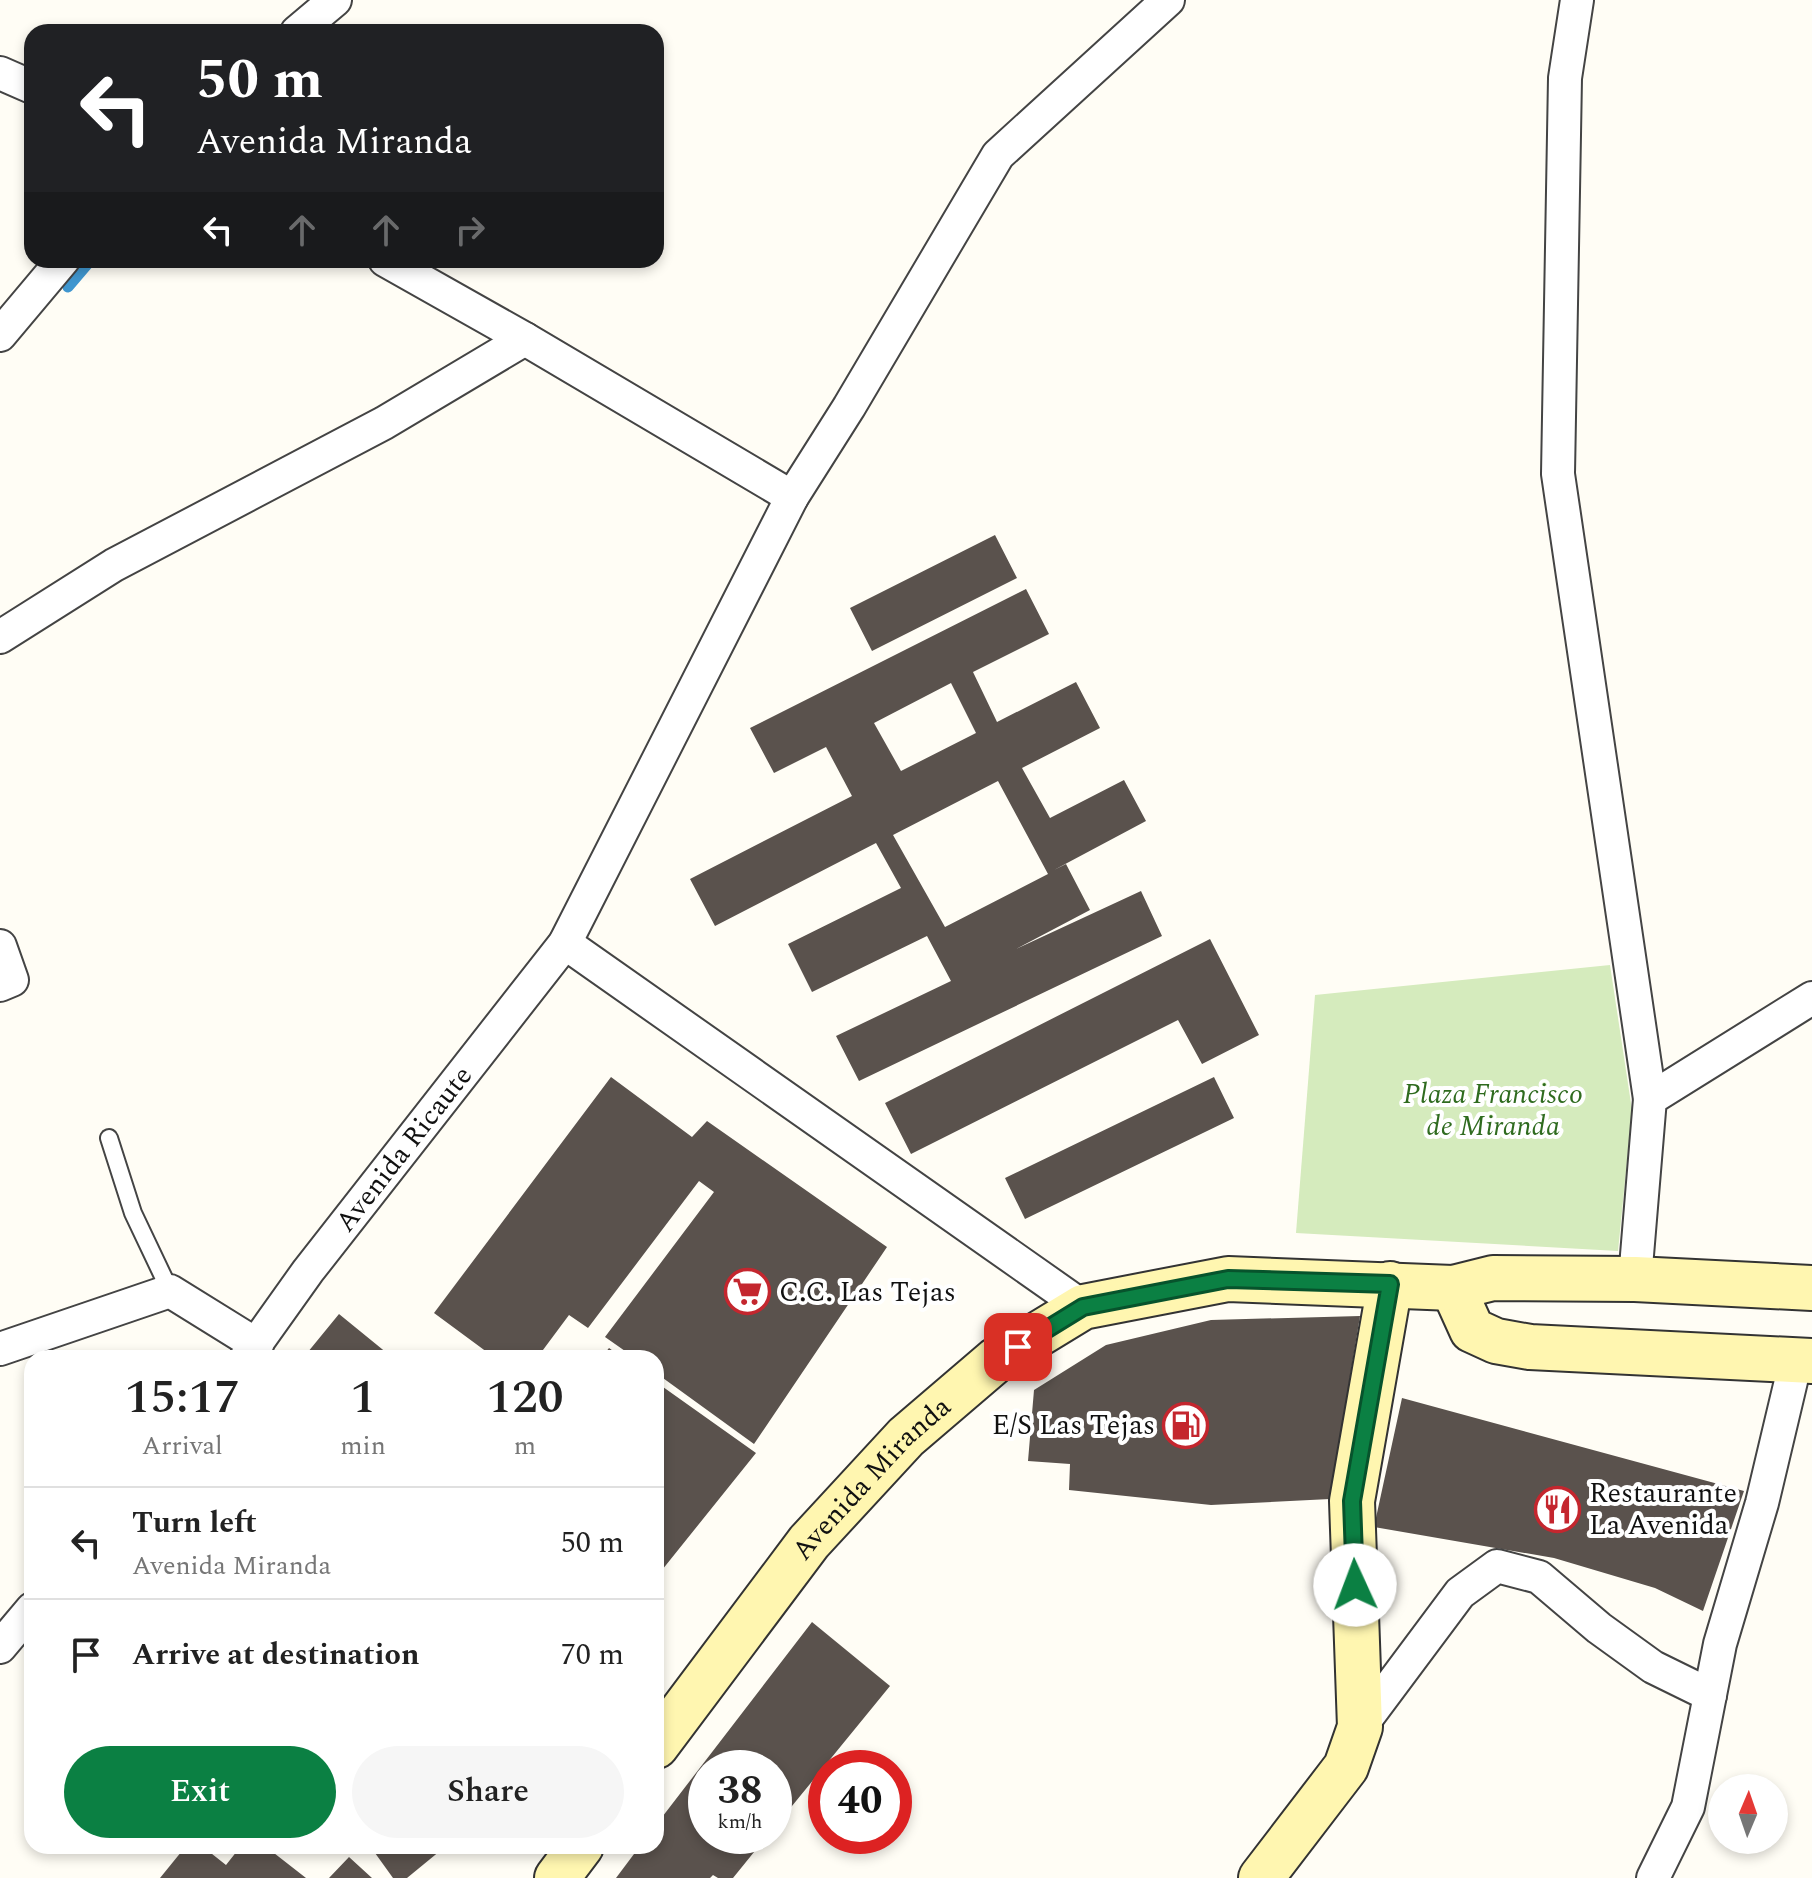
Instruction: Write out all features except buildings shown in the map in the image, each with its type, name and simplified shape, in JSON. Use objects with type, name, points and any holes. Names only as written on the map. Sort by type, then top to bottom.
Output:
[{"type":"street","points":[[306,24],[335,0]]},
{"type":"street","points":[[1577,0],[1565,78],[1558,474],[1650,1099],[1635,1279]]},
{"type":"street","name":"Avenida Ricaute","points":[[253,1350],[308,1271],[565,943],[792,497],[998,155],[1162,1]]},
{"type":"street","points":[[0,73],[24,84]]},
{"type":"street","points":[[0,335],[56,268]]},
{"type":"street","points":[[399,268],[792,497]]},
{"type":"street","points":[[0,637],[114,565],[384,423],[525,339]]},
{"type":"street","points":[[565,943],[1083,1307]]},
{"type":"street","points":[[0,946],[12,980],[0,985]]},
{"type":"street","points":[[1650,1099],[1812,998]]},
{"type":"street","name":"Avenida Miranda","points":[[664,1735],[809,1542],[906,1437],[996,1360],[1083,1307],[1228,1279],[1453,1288],[1493,1278],[1635,1279],[1812,1288]]},
{"type":"street","points":[[1360,1727],[1352,1501],[1390,1284]]},
{"type":"street","points":[[1453,1288],[1472,1330],[1496,1341],[1545,1348],[1804,1361],[1720,1644],[1688,1807],[1653,1878]]},
{"type":"street","points":[[0,1349],[170,1291],[249,1350]]},
{"type":"street","points":[[1261,1878],[1346,1767],[1360,1727],[1460,1593],[1497,1566],[1539,1577],[1599,1628],[1653,1667],[1710,1695]]},
{"type":"street","points":[[0,1647],[24,1618]]},
{"type":"street","points":[[557,1878],[575,1854]]},
{"type":"lane","points":[[109,1138],[133,1213],[170,1291]]},
{"type":"green space","name":"Plaza Francisco de Miranda","points":[[1610,965],[1632,1110],[1618,1251],[1296,1233],[1315,995]]},
{"type":"waterway","points":[[68,287],[84,268]]},
{"type":"place","name":"C.C. Las Tejas","points":[[748,1292]]},
{"type":"place","name":"E/S Las Tejas","points":[[1186,1425]]},
{"type":"place","name":"Restaurante La Avenida","points":[[1558,1509]]},
{"type":"route","points":[[1018,1347],[1083,1307],[1228,1279],[1390,1284],[1352,1501],[1355,1585]]}]
